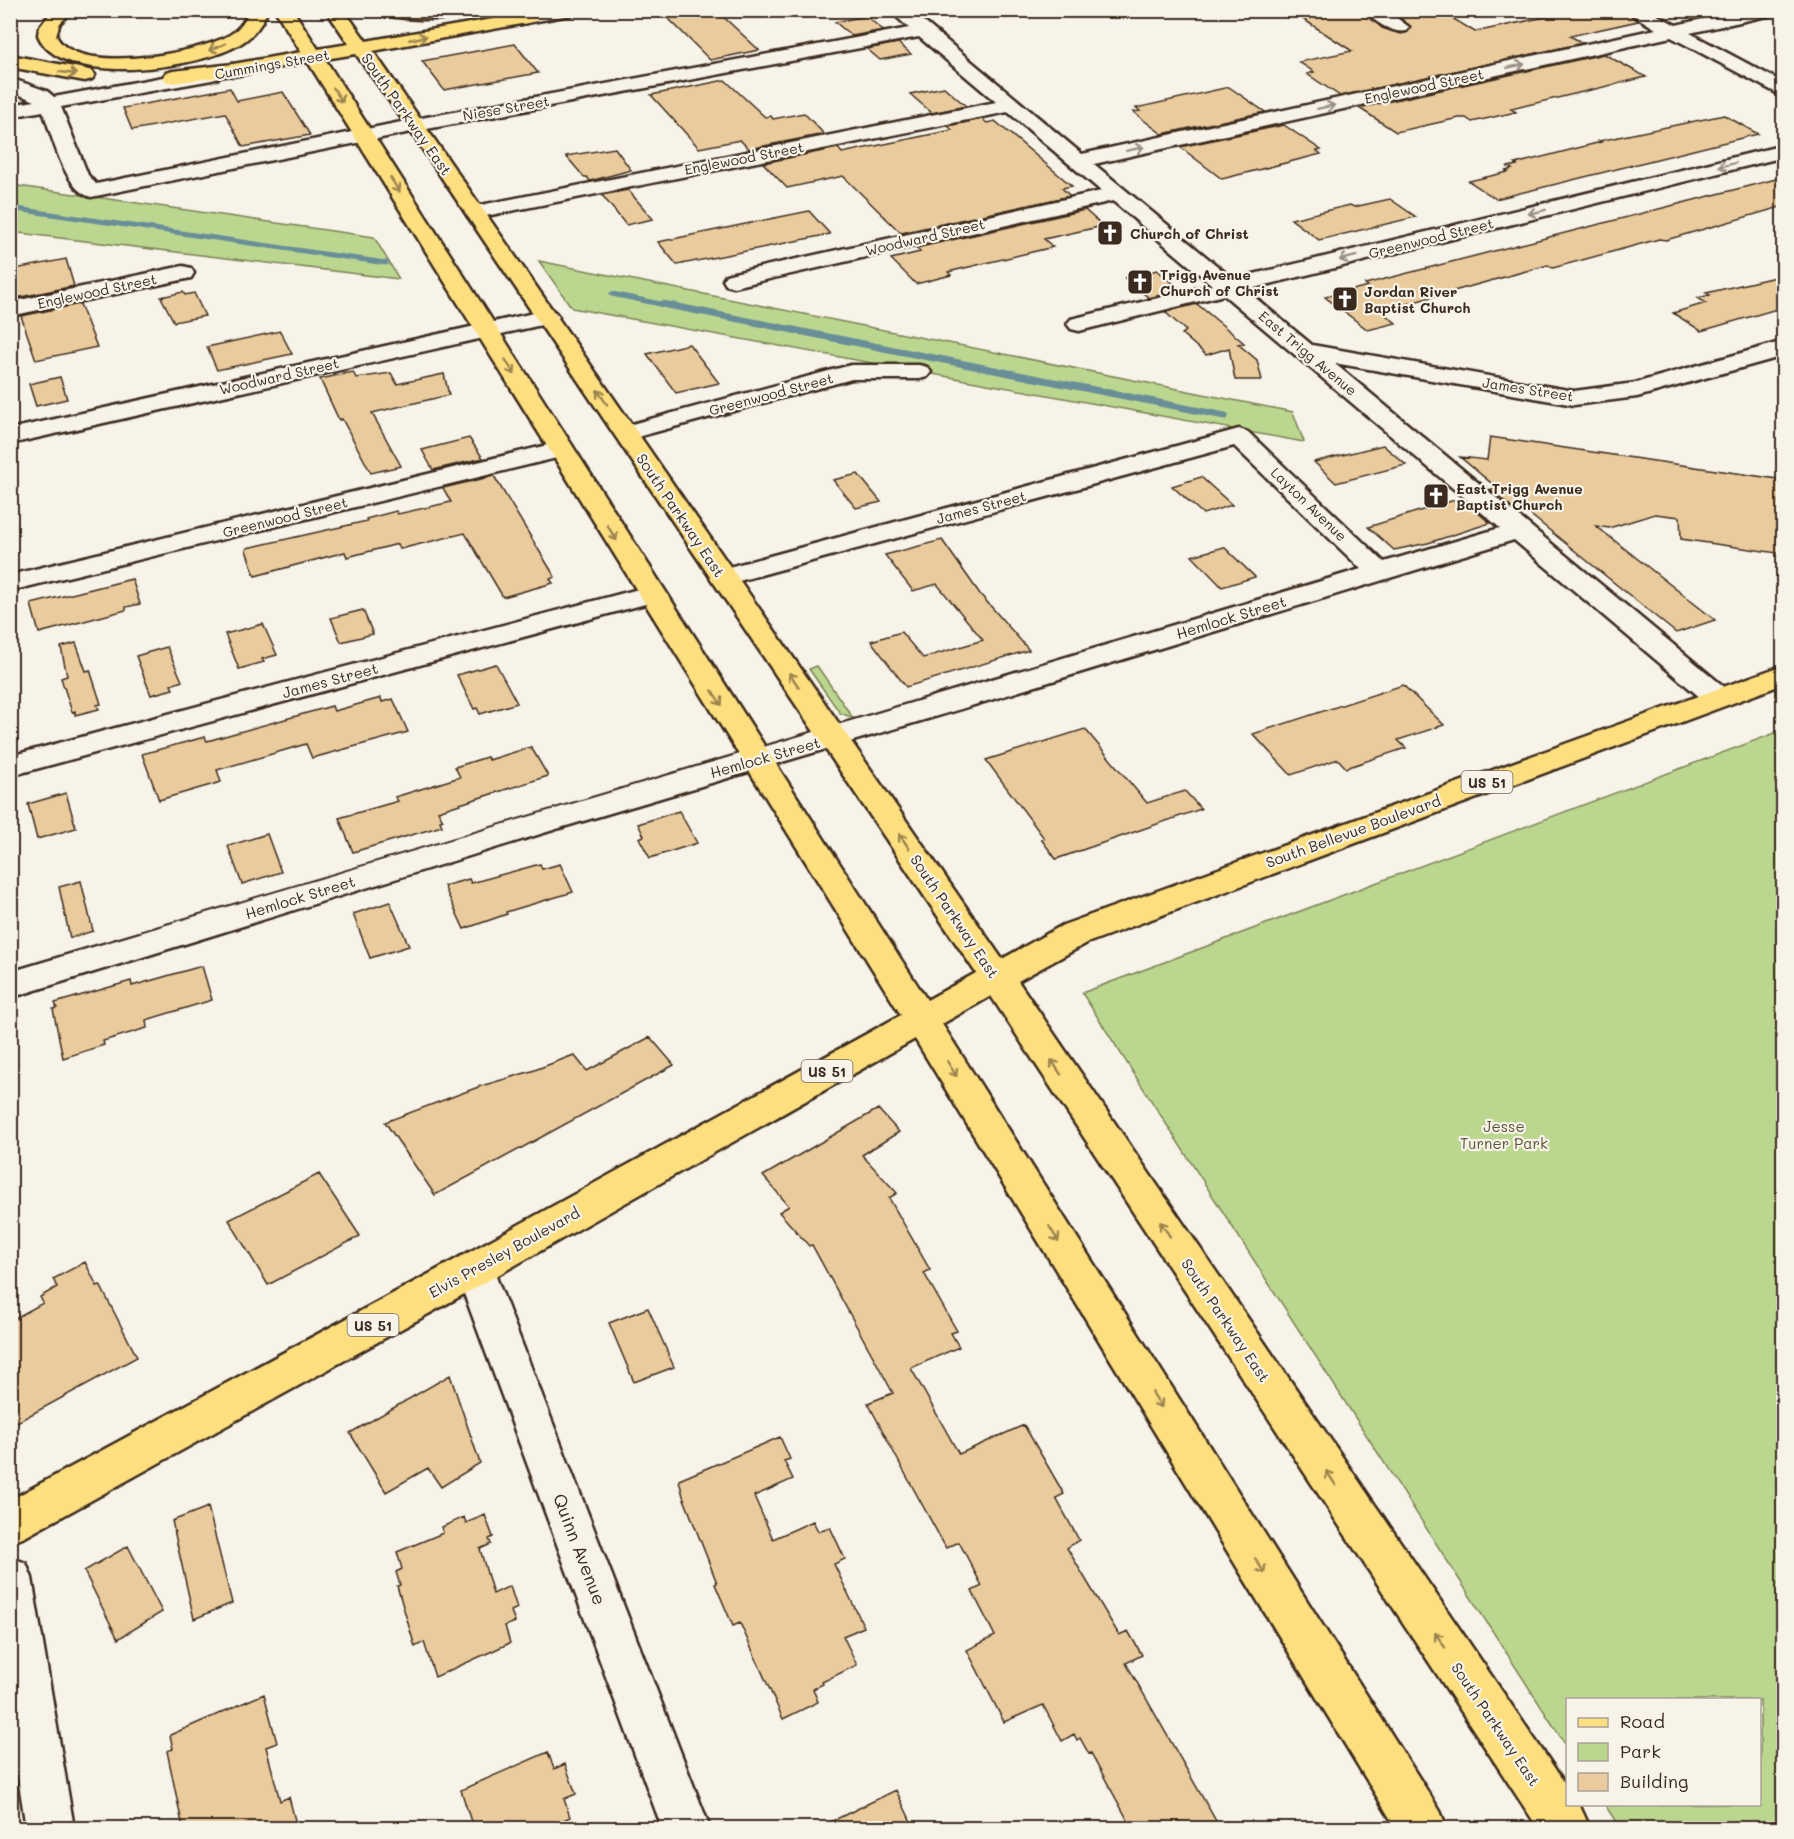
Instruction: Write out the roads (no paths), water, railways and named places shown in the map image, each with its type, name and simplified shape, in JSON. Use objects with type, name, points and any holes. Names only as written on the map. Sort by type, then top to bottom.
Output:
[{"type":"main road","points":[[65,10],[47,29],[47,40],[54,49],[84,60],[130,64],[187,57],[216,48],[242,35],[258,17],[259,10]]},
{"type":"main road","points":[[284,10],[487,329],[650,594],[921,1019],[1423,1828]]},
{"type":"main road","name":"South Parkway East","points":[[335,10],[476,212],[996,976],[1566,1828]]},
{"type":"main road","points":[[385,10],[430,14],[473,10]]},
{"type":"main road","points":[[521,19],[542,10]]},
{"type":"main road","name":"Cummings Street","points":[[233,70],[521,19]]},
{"type":"main road","points":[[10,61],[62,72],[117,78],[154,79],[233,70]]},
{"type":"main road","name":"South Bellevue Boulevard","points":[[996,976],[1075,934],[1784,674]]},
{"type":"main road","name":"Elvis Presley Boulevard","points":[[10,1523],[474,1269],[996,976]]},
{"type":"street","name":"Cummings Street","points":[[521,19],[570,10]]},
{"type":"street","name":"East Trigg Avenue","points":[[898,10],[1718,697]]},
{"type":"street","points":[[1373,10],[1400,27]]},
{"type":"street","points":[[1634,10],[1784,91]]},
{"type":"street","name":"Englewood Street","points":[[1078,161],[1770,10]]},
{"type":"street","name":"Niese Street","points":[[50,104],[78,177],[91,191],[416,125],[923,31]]},
{"type":"street","name":"Cummings Street","points":[[10,111],[233,70]]},
{"type":"street","points":[[10,84],[40,95],[50,104]]},
{"type":"street","name":"Englewood Street","points":[[476,212],[1012,105]]},
{"type":"street","name":"Greenwood Street","points":[[1079,324],[1784,151]]},
{"type":"street","name":"Woodward Street","points":[[734,280],[1116,194]]},
{"type":"street","name":"Englewood Street","points":[[10,309],[183,273]]},
{"type":"street","name":"Woodward Street","points":[[10,437],[547,317]]},
{"type":"street","name":"James Street","points":[[1305,350],[1574,398],[1637,390],[1784,348]]},
{"type":"street","name":"Greenwood Street","points":[[626,433],[851,372],[919,372]]},
{"type":"street","name":"James Street","points":[[724,577],[1239,437]]},
{"type":"street","name":"Layton Avenue","points":[[1239,437],[1379,572]]},
{"type":"street","name":"Greenwood Street","points":[[10,583],[560,450]]},
{"type":"street","name":"Hemlock Street","points":[[10,985],[552,819],[1521,530]]},
{"type":"street","name":"James Street","points":[[10,766],[650,594]]},
{"type":"street","name":"Quinn Avenue","points":[[474,1269],[686,1828]]},
{"type":"street","points":[[10,1578],[50,1828]]},
{"type":"waterway","points":[[10,208],[386,263]]},
{"type":"waterway","points":[[612,294],[670,306]]},
{"type":"waterway","points":[[663,304],[1225,416]]},
{"type":"place","name":"Church of Christ","points":[[1110,233]]},
{"type":"place","name":"Trigg Avenue Church of Christ","points":[[1140,282]]},
{"type":"place","name":"Jordan River Baptist Church","points":[[1345,299]]},
{"type":"place","name":"East Trigg Avenue Baptist Church","points":[[1436,496]]},
{"type":"park label","name":"Jesse Turner Park","points":[[1504,1134]]}]
